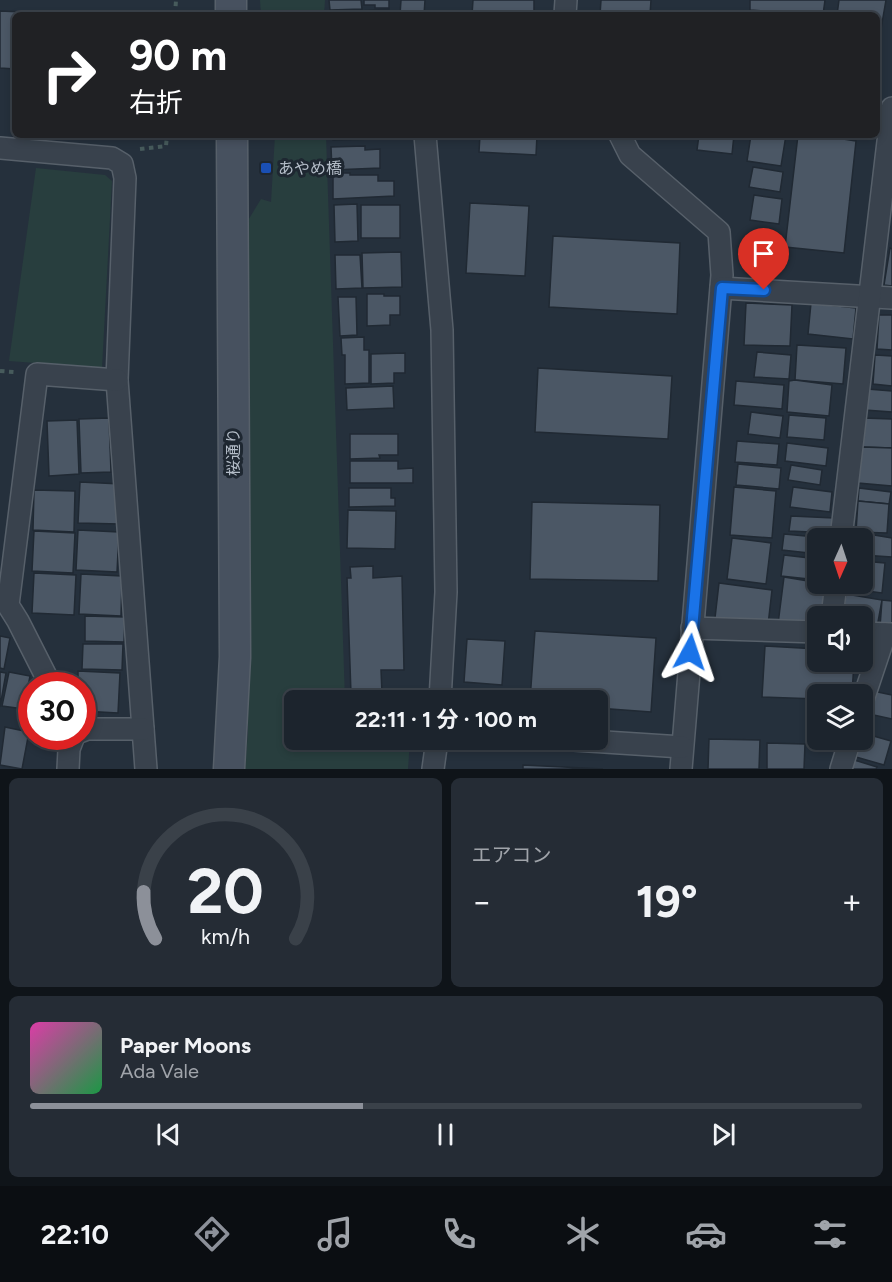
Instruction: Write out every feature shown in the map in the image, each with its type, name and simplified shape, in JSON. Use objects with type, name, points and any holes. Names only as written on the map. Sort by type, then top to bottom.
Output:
[{"type":"street","points":[[842,528],[892,108]]},
{"type":"street","name":"桜通り","points":[[229,769],[235,657],[232,138]]},
{"type":"street","points":[[425,138],[442,330],[446,592],[441,690]]},
{"type":"street","points":[[622,138],[630,155],[719,232],[723,275],[681,769]]},
{"type":"street","points":[[0,148],[112,158],[122,164],[125,178],[117,380],[146,769]]},
{"type":"street","points":[[722,288],[892,298]]},
{"type":"street","points":[[44,672],[18,621],[4,609],[38,374],[117,380]]},
{"type":"street","points":[[692,628],[807,632]]},
{"type":"street","points":[[869,684],[889,634],[873,633]]},
{"type":"street","points":[[96,729],[143,729]]},
{"type":"street","points":[[608,742],[682,747]]},
{"type":"street","points":[[68,769],[69,750]]},
{"type":"street","points":[[433,769],[436,750]]},
{"type":"street","points":[[841,769],[847,750]]},
{"type":"green space","points":[[260,0],[325,0],[324,12],[261,12]]},
{"type":"green space","points":[[275,138],[326,138],[345,690],[284,690],[284,750],[409,750],[408,769],[245,769],[248,732],[247,222],[261,199],[271,202]]},
{"type":"green space","points":[[36,168],[105,175],[112,181],[102,368],[9,361]]},
{"type":"building","points":[[329,0],[361,0],[362,9],[330,10]]},
{"type":"building","points":[[364,0],[389,0],[389,8],[364,5]]},
{"type":"building","points":[[401,0],[425,0],[424,12],[400,12]]},
{"type":"building","points":[[473,0],[534,0],[534,12],[472,12]]},
{"type":"building","points":[[601,0],[651,0],[650,12],[600,12]]},
{"type":"building","points":[[750,0],[825,0],[823,12],[750,10]]},
{"type":"building","points":[[839,0],[886,0],[880,35],[880,12],[837,12]]},
{"type":"building","points":[[389,9],[389,12],[361,11]]},
{"type":"building","points":[[0,11],[22,12],[12,12],[12,69],[0,68]]},
{"type":"building","points":[[333,138],[375,138],[375,139],[333,140]]},
{"type":"building","points":[[480,138],[537,138],[536,155],[479,152]]},
{"type":"building","points":[[699,138],[734,138],[732,154],[697,150]]},
{"type":"building","points":[[751,138],[786,138],[781,166],[747,161]]},
{"type":"building","points":[[798,138],[836,138],[856,141],[844,253],[785,247]]},
{"type":"building","points":[[365,146],[365,150],[380,149],[380,168],[332,170],[331,147]]},
{"type":"building","points":[[753,167],[783,172],[780,192],[749,187]]},
{"type":"building","points":[[333,173],[378,175],[378,181],[394,181],[394,196],[333,199]]},
{"type":"building","points":[[754,195],[782,199],[779,224],[750,220]]},
{"type":"building","points":[[470,203],[529,206],[525,276],[466,273]]},
{"type":"building","points":[[357,204],[358,241],[335,242],[334,205]]},
{"type":"building","points":[[361,205],[400,205],[400,238],[361,238]]},
{"type":"building","points":[[553,236],[680,243],[677,314],[549,307]]},
{"type":"building","points":[[890,248],[892,249],[892,286],[884,285]]},
{"type":"building","points":[[401,252],[402,287],[363,288],[362,253]]},
{"type":"building","points":[[335,255],[360,255],[362,288],[336,289]]},
{"type":"building","points":[[367,294],[400,296],[400,315],[390,315],[390,325],[367,326]]},
{"type":"building","points":[[338,297],[356,297],[357,335],[340,336]]},
{"type":"building","points":[[746,303],[792,305],[790,346],[744,345]]},
{"type":"building","points":[[811,303],[856,308],[853,339],[808,334]]},
{"type":"building","points":[[879,315],[892,315],[892,350],[877,349]]},
{"type":"building","points":[[364,337],[364,350],[369,350],[369,383],[345,384],[345,355],[342,355],[341,338]]},
{"type":"building","points":[[797,345],[846,348],[843,384],[795,380]]},
{"type":"building","points":[[757,352],[791,355],[789,379],[754,377]]},
{"type":"building","points":[[405,353],[405,373],[394,373],[394,383],[371,384],[371,354]]},
{"type":"building","points":[[875,355],[892,356],[892,386],[873,384]]},
{"type":"building","points":[[538,368],[672,376],[668,439],[535,432]]},
{"type":"building","points":[[736,381],[784,385],[782,409],[734,405]]},
{"type":"building","points":[[789,381],[832,385],[829,416],[787,412]]},
{"type":"building","points":[[393,386],[394,408],[347,410],[346,388]]},
{"type":"building","points":[[867,389],[892,391],[892,412],[865,410]]},
{"type":"building","points":[[751,412],[783,416],[780,438],[748,434]]},
{"type":"building","points":[[789,415],[826,418],[824,440],[787,437]]},
{"type":"building","points":[[109,418],[111,472],[81,473],[79,419]]},
{"type":"building","points":[[863,418],[892,419],[892,448],[862,447]]},
{"type":"building","points":[[77,420],[79,474],[49,476],[47,421]]},
{"type":"building","points":[[350,434],[398,434],[398,455],[350,459]]},
{"type":"building","points":[[737,441],[779,444],[777,465],[735,462]]},
{"type":"building","points":[[787,443],[828,448],[826,466],[785,461]]},
{"type":"building","points":[[862,447],[892,448],[892,486],[858,483]]},
{"type":"building","points":[[350,461],[398,461],[398,469],[413,468],[413,483],[350,483]]},
{"type":"building","points":[[738,464],[781,468],[779,489],[736,485]]},
{"type":"building","points":[[791,465],[822,470],[820,485],[788,480]]},
{"type":"building","points":[[80,482],[121,484],[120,524],[78,523]]},
{"type":"building","points":[[734,487],[776,491],[772,538],[730,535]]},
{"type":"building","points":[[793,487],[832,492],[830,512],[790,507]]},
{"type":"building","points":[[349,488],[391,488],[391,498],[395,498],[395,506],[349,507]]},
{"type":"building","points":[[859,488],[891,492],[889,504],[858,501]]},
{"type":"building","points":[[34,490],[75,491],[74,532],[33,530]]},
{"type":"building","points":[[858,501],[889,504],[887,533],[873,533],[873,528],[856,528]]},
{"type":"building","points":[[532,502],[660,505],[658,581],[530,579]]},
{"type":"building","points":[[348,510],[396,511],[395,549],[347,548]]},
{"type":"building","points":[[791,516],[834,518],[833,528],[807,528],[807,532],[789,531]]},
{"type":"building","points":[[78,530],[119,532],[117,572],[76,570]]},
{"type":"building","points":[[34,531],[75,533],[73,573],[32,571]]},
{"type":"building","points":[[784,534],[807,536],[807,553],[782,550]]},
{"type":"building","points":[[873,535],[892,538],[892,557],[873,556]]},
{"type":"building","points":[[732,538],[771,543],[766,584],[727,579]]},
{"type":"building","points":[[784,555],[807,558],[807,579],[781,576]]},
{"type":"building","points":[[873,562],[885,563],[882,593],[873,592]]},
{"type":"building","points":[[373,566],[373,578],[402,576],[404,670],[381,670],[382,690],[351,690],[347,578],[351,578],[350,567]]},
{"type":"building","points":[[34,573],[76,575],[74,615],[32,613]]},
{"type":"building","points":[[81,574],[122,576],[121,616],[79,614]]},
{"type":"building","points":[[784,577],[807,581],[807,594],[824,594],[823,606],[807,606],[807,628],[778,624]]},
{"type":"building","points":[[719,583],[772,590],[768,625],[715,618]]},
{"type":"building","points":[[846,594],[882,600],[876,633],[873,632],[873,606],[844,606]]},
{"type":"building","points":[[882,600],[892,601],[892,628],[880,627]]},
{"type":"building","points":[[85,616],[125,617],[124,642],[85,641]]},
{"type":"building","points":[[535,631],[656,638],[651,712],[608,709],[608,690],[531,690]]},
{"type":"building","points":[[0,636],[10,638],[4,669],[0,668]]},
{"type":"building","points":[[467,639],[505,641],[502,685],[464,682]]},
{"type":"building","points":[[83,644],[123,644],[122,670],[82,669]]},
{"type":"building","points":[[765,646],[807,648],[807,672],[853,672],[853,684],[807,684],[807,699],[762,697]]},
{"type":"building","points":[[78,671],[120,673],[118,713],[96,712],[96,672]]},
{"type":"building","points":[[0,672],[6,673],[0,707]]},
{"type":"building","points":[[9,672],[18,674],[18,708],[2,706]]},
{"type":"building","points":[[873,691],[892,695],[892,719],[873,715]]},
{"type":"building","points":[[5,727],[18,730],[18,750],[26,750],[22,769],[0,765]]},
{"type":"building","points":[[873,736],[891,741],[884,765],[856,757],[858,750],[873,750]]},
{"type":"building","points":[[709,739],[760,740],[759,769],[708,769]]},
{"type":"building","points":[[767,743],[805,744],[804,769],[767,769]]},
{"type":"building","points":[[851,759],[877,767],[876,769],[848,769]]},
{"type":"building","points":[[523,765],[603,769],[523,769]]},
{"type":"place","name":"あやめ橋","points":[[266,168]]},
{"type":"route","points":[[690,652],[722,288],[764,290]]}]
